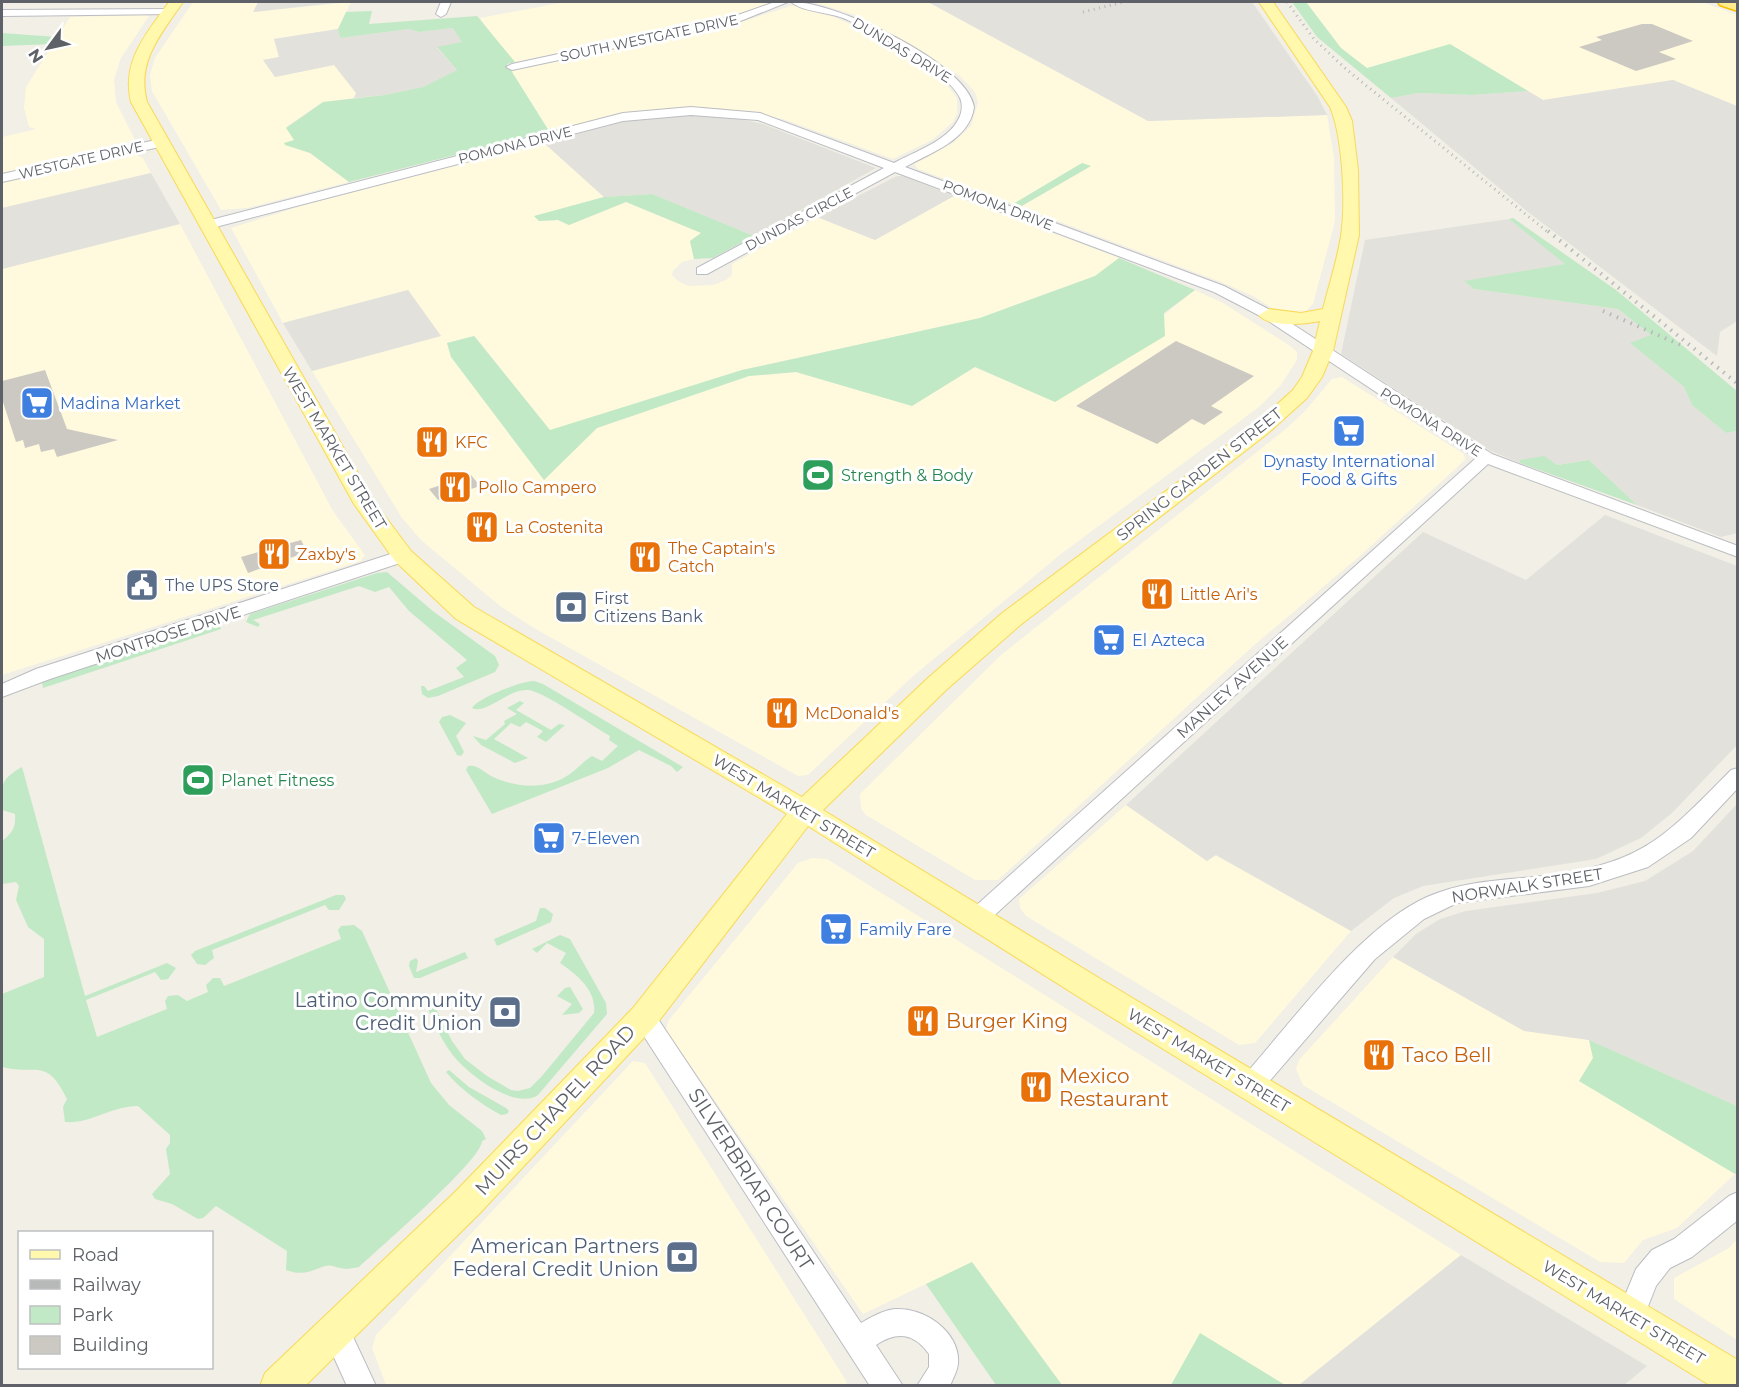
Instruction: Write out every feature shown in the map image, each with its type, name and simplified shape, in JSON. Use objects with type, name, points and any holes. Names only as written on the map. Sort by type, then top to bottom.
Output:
[{"type":"main road","name":"SPRING GARDEN STREET","points":[[805,811],[937,684],[1010,620],[1260,430],[1300,394],[1312,377],[1323,351],[1351,221],[1350,170],[1344,121],[1329,92],[1266,2]]},
{"type":"main road","name":"WEST MARKET STREET","points":[[173,7],[141,55],[134,80],[139,102],[365,504],[403,556],[465,613],[805,811],[1737,1381]]},
{"type":"main road","points":[[1269,315],[1300,319],[1332,313]]},
{"type":"main road","name":"MUIRS CHAPEL ROAD","points":[[278,1386],[467,1203],[644,1017],[805,811]]},
{"type":"street","points":[[441,14],[446,2]]},
{"type":"street","name":"SOUTH WESTGATE DRIVE","points":[[512,67],[738,19],[783,2]]},
{"type":"street","name":"DUNDAS DRIVE","points":[[796,2],[856,21],[946,74],[958,84],[965,94],[968,111],[958,129],[940,143],[896,167]]},
{"type":"street","points":[[2,13],[173,7]]},
{"type":"street","name":"POMONA DRIVE","points":[[208,225],[610,120],[672,111],[720,112],[760,117],[1203,283],[1269,315],[1438,428],[1486,457],[1737,552]]},
{"type":"street","name":"WESTGATE DRIVE","points":[[2,178],[160,142]]},
{"type":"street","name":"DUNDAS CIRCLE","points":[[702,271],[896,167]]},
{"type":"street","name":"MANLEY AVENUE","points":[[978,917],[1486,457]]},
{"type":"street","name":"MONTROSE DRIVE","points":[[2,691],[44,674],[403,556]]},
{"type":"street","name":"NORWALK STREET","points":[[1251,1085],[1372,946],[1412,913],[1455,895],[1580,878],[1628,867],[1664,848],[1683,832],[1737,775]]},
{"type":"street","name":"SILVERBRIAR COURT","points":[[644,1017],[889,1386]]},
{"type":"street","points":[[1631,1315],[1646,1278],[1661,1259],[1683,1248],[1737,1204]]},
{"type":"street","points":[[858,1341],[894,1322],[922,1326],[942,1346],[945,1359],[941,1373],[931,1386]]},
{"type":"street","points":[[336,1331],[362,1386]]},
{"type":"shaded area","points":[[193,2],[258,2],[254,12],[351,2],[338,29],[274,39],[279,57],[264,60],[275,77],[334,65],[357,93],[354,98],[323,102],[286,127],[295,140],[284,143],[310,153],[349,182],[247,208],[221,210],[152,91],[150,75],[155,58]]},
{"type":"shaded area","points":[[258,2],[342,2],[253,12]]},
{"type":"shaded area","points":[[565,2],[773,2],[734,16],[515,62],[480,18]]},
{"type":"shaded area","points":[[813,2],[928,2],[1148,121],[1327,115],[1334,157],[1335,221],[1313,304],[1305,312],[1296,314],[1275,310],[1253,296],[1221,282],[1020,207],[1091,166],[1082,163],[1013,204],[918,169],[914,164],[953,143],[971,126],[978,103],[975,92],[959,75],[858,16]]},
{"type":"shaded area","points":[[928,2],[1252,2],[1318,97],[1327,115],[1148,121]]},
{"type":"shaded area","points":[[1306,2],[1702,2],[1737,15],[1737,106],[1673,80],[1543,100],[1450,44],[1367,69],[1341,48]]},
{"type":"shaded area","points":[[794,5],[825,13],[852,25],[942,79],[957,98],[957,114],[953,122],[932,140],[893,159],[783,119],[720,108],[639,111],[549,131],[511,71],[744,21]]},
{"type":"shaded area","points":[[149,16],[121,58],[114,79],[116,102],[136,142],[2,174],[2,137],[36,129],[29,127],[24,108],[26,87],[70,17]]},
{"type":"shaded area","points":[[453,28],[463,42],[437,48],[457,70],[423,87],[385,95],[354,98],[356,93],[334,65],[275,77],[263,60],[279,57],[274,39],[338,29],[340,38],[409,29],[419,32]]},
{"type":"shaded area","points":[[1673,80],[1737,106],[1737,321],[1720,332],[1717,356],[1528,212],[1391,98],[1418,93],[1471,95],[1528,91],[1543,100]]},
{"type":"shaded area","points":[[685,115],[729,117],[763,124],[876,168],[754,236],[652,194],[604,197],[544,143],[627,121]]},
{"type":"shaded area","points":[[544,143],[604,197],[535,216],[539,221],[558,220],[569,225],[626,202],[702,233],[690,241],[694,259],[682,262],[673,271],[672,275],[678,281],[688,286],[713,285],[726,280],[732,275],[732,264],[817,217],[875,240],[954,196],[1119,258],[1095,276],[980,318],[742,370],[550,431],[475,336],[447,343],[451,357],[544,480],[597,428],[749,376],[796,372],[912,406],[975,367],[1055,402],[1195,290],[1223,303],[1289,345],[1297,352],[1297,360],[1281,385],[1259,407],[1061,554],[912,677],[808,775],[798,776],[534,628],[500,606],[421,540],[402,518],[312,371],[441,336],[408,290],[283,323],[231,228],[301,206]]},
{"type":"shaded area","points":[[133,153],[143,158],[151,173],[2,208],[2,183]]},
{"type":"shaded area","points":[[151,173],[180,224],[2,269],[2,208]]},
{"type":"shaded area","points":[[897,176],[903,176],[954,196],[875,240],[817,217]]},
{"type":"shaded area","points":[[1509,219],[1566,264],[1465,282],[1474,289],[1618,309],[1652,336],[1630,343],[1684,387],[1692,405],[1726,433],[1737,431],[1737,533],[1721,537],[1637,505],[1589,460],[1556,465],[1520,460],[1520,463],[1491,451],[1341,354],[1365,240]]},
{"type":"shaded area","points":[[180,224],[333,511],[365,555],[361,561],[2,675],[2,269]]},
{"type":"shaded area","points":[[408,290],[441,336],[312,371],[283,323]]},
{"type":"shaded area","points":[[1342,377],[1464,454],[1465,460],[1361,555],[1252,647],[998,880],[975,880],[866,815],[861,809],[860,794],[1001,655],[1287,428],[1306,410],[1332,379]]},
{"type":"shaded area","points":[[1605,515],[1737,566],[1737,745],[1672,813],[1641,838],[1596,859],[1423,886],[1394,898],[1351,931],[1216,855],[1207,861],[1126,805],[1423,532],[1526,580]]},
{"type":"shaded area","points":[[1737,804],[1737,1106],[1589,1040],[1524,1031],[1393,957],[1416,934],[1440,919],[1466,911],[1597,893],[1645,881],[1693,851]]},
{"type":"shaded area","points":[[1126,805],[1207,861],[1215,855],[1351,931],[1255,1043],[1239,1045],[1026,916],[1020,908],[1019,899]]},
{"type":"shaded area","points":[[812,858],[827,859],[1461,1255],[1299,1385],[1285,1385],[1201,1334],[1171,1385],[1062,1385],[972,1262],[863,1314],[666,1030],[668,1021],[798,863]]},
{"type":"shaded area","points":[[1393,957],[1524,1030],[1589,1040],[1593,1058],[1579,1081],[1735,1174],[1677,1228],[1643,1240],[1624,1263],[1600,1262],[1303,1085],[1296,1069],[1299,1060]]},
{"type":"shaded area","points":[[633,1061],[645,1063],[847,1382],[844,1386],[386,1385],[372,1348],[376,1335]]},
{"type":"shaded area","points":[[1737,1239],[1737,1340],[1674,1299],[1674,1278],[1729,1248]]},
{"type":"shaded area","points":[[1461,1255],[1647,1366],[1624,1385],[1299,1385]]},
{"type":"green space","points":[[1292,2],[1306,2],[1341,48],[1367,68],[1450,44],[1528,91],[1471,95],[1418,93],[1391,98],[1317,37]]},
{"type":"green space","points":[[372,11],[369,24],[477,16],[515,62],[507,64],[549,131],[349,182],[310,153],[285,145],[284,143],[294,140],[286,128],[323,102],[385,95],[423,87],[457,70],[437,47],[462,42],[453,28],[419,32],[409,29],[340,38],[338,29],[346,12]]},
{"type":"green space","points":[[2,33],[57,37],[53,44],[2,46]]},
{"type":"green space","points":[[1082,163],[1091,166],[1020,207],[1013,204]]},
{"type":"green space","points":[[652,194],[754,236],[713,258],[694,259],[690,241],[701,233],[626,202],[569,225],[558,220],[539,221],[534,216],[604,197]]},
{"type":"green space","points":[[1513,218],[1616,290],[1737,391],[1737,431],[1726,433],[1692,405],[1684,387],[1630,343],[1651,335],[1618,309],[1474,289],[1464,281],[1565,264],[1509,219]]},
{"type":"green space","points":[[1119,258],[1195,290],[1164,313],[1165,336],[1055,402],[975,367],[912,406],[796,372],[749,376],[597,428],[544,480],[451,357],[447,343],[474,336],[550,430],[742,370],[980,318],[1095,276]]},
{"type":"green space","points":[[1544,456],[1557,465],[1589,460],[1637,505],[1520,463],[1520,460]]},
{"type":"green space","points":[[387,572],[434,612],[495,656],[499,665],[495,672],[438,696],[428,698],[422,694],[421,686],[428,691],[464,677],[456,668],[467,660],[409,611],[389,587],[375,592],[359,586],[253,620],[260,624],[258,627],[246,622],[250,614],[377,573]]},
{"type":"green space","points":[[219,624],[221,629],[43,688],[42,682]]},
{"type":"green space","points":[[534,681],[543,684],[683,767],[677,772],[671,766],[639,750],[608,768],[492,814],[466,770],[468,766],[478,768],[502,781],[532,786],[542,785],[570,774],[592,756],[602,761],[618,746],[609,740],[610,736],[569,710],[545,696],[528,690],[513,693],[484,708],[472,708],[500,691]]},
{"type":"green space","points":[[520,701],[524,703],[516,710],[551,730],[559,724],[565,725],[546,742],[537,737],[543,731],[526,722],[520,727],[511,723],[494,739],[528,758],[515,763],[481,745],[473,736],[486,740],[505,724],[504,721],[517,714],[507,708]]},
{"type":"green space","points":[[450,715],[466,723],[456,736],[464,752],[461,756],[457,755],[439,722],[442,717]]},
{"type":"green space","points":[[22,767],[85,996],[167,963],[176,968],[168,979],[161,980],[155,972],[86,1000],[97,1037],[167,1009],[165,1001],[168,996],[178,995],[187,1001],[208,992],[206,985],[213,978],[220,978],[224,986],[341,939],[338,930],[341,926],[354,925],[362,931],[431,1083],[449,1105],[482,1131],[486,1139],[448,1184],[359,1267],[345,1269],[328,1266],[302,1273],[286,1270],[287,1251],[216,1206],[203,1218],[198,1219],[172,1204],[155,1199],[152,1194],[170,1174],[166,1149],[170,1143],[170,1135],[138,1106],[74,1122],[65,1122],[63,1107],[67,1099],[53,1077],[40,1070],[2,1067],[2,994],[44,977],[44,939],[28,927],[16,900],[19,886],[16,882],[2,884],[2,841],[13,830],[15,814],[2,810],[2,788],[6,779]]},
{"type":"green space","points":[[336,895],[344,895],[346,899],[339,910],[329,910],[325,905],[212,950],[214,958],[205,965],[197,964],[191,955],[195,951]]},
{"type":"green space","points":[[540,908],[545,908],[553,914],[551,922],[497,946],[494,939],[536,921]]},
{"type":"green space","points":[[560,935],[570,939],[606,1003],[607,1014],[538,1095],[528,1099],[517,1098],[504,1094],[479,1080],[459,1062],[439,1034],[423,996],[428,993],[452,1041],[465,1059],[487,1076],[511,1090],[530,1088],[594,1013],[589,990],[579,978],[560,963],[566,953],[547,943],[537,953],[532,949]]},
{"type":"green space","points":[[465,952],[468,958],[420,978],[414,978],[409,966],[410,961],[416,958],[418,961],[416,972]]},
{"type":"green space","points":[[570,987],[583,1009],[579,1013],[562,1015],[572,1004],[557,996],[565,988]]},
{"type":"green space","points":[[1589,1040],[1737,1106],[1737,1172],[1735,1174],[1579,1081],[1593,1058]]},
{"type":"green space","points":[[449,1070],[469,1087],[506,1108],[509,1111],[507,1114],[501,1115],[472,1096],[446,1072]]},
{"type":"green space","points":[[972,1262],[1062,1385],[996,1385],[926,1284]]},
{"type":"green space","points":[[1200,1333],[1285,1385],[1171,1385]]},
{"type":"building","points":[[1642,24],[1652,24],[1693,41],[1659,52],[1676,59],[1636,71],[1579,47],[1602,40],[1596,37]]},
{"type":"building","points":[[1176,341],[1254,376],[1211,406],[1223,412],[1204,425],[1192,419],[1157,444],[1076,406]]},
{"type":"building","points":[[45,370],[67,429],[118,440],[57,457],[54,449],[41,452],[39,444],[25,448],[23,440],[16,442],[2,399],[2,381]]},
{"type":"building","name":"Pollo Campero","points":[[471,475],[480,486],[438,500],[429,489]]},
{"type":"building","name":"Zaxby's","points":[[301,540],[307,552],[248,573],[241,557]]},
{"type":"railway","points":[[1083,12],[1124,2]]},
{"type":"railway","points":[[1287,2],[1314,39],[1347,70],[1549,233]]},
{"type":"railway","points":[[1548,231],[1738,384]]},
{"type":"railway","points":[[1603,311],[1681,345]]},
{"type":"place","name":"Madina Market","points":[[37,403]]},
{"type":"place","name":"Dynasty International Food & Gifts","points":[[1349,431]]},
{"type":"place","name":"KFC","points":[[432,442]]},
{"type":"place","name":"Strength & Body","points":[[818,475]]},
{"type":"place","name":"Pollo Campero","points":[[455,487]]},
{"type":"place","name":"La Costenita","points":[[482,527]]},
{"type":"place","name":"Zaxby's","points":[[274,554]]},
{"type":"place","name":"The Captain's Catch","points":[[645,557]]},
{"type":"place","name":"The UPS Store","points":[[142,585]]},
{"type":"place","name":"Little Ari's","points":[[1157,594]]},
{"type":"place","name":"First Citizens Bank","points":[[571,607]]},
{"type":"place","name":"El Azteca","points":[[1109,640]]},
{"type":"place","name":"McDonald's","points":[[782,713]]},
{"type":"place","name":"Planet Fitness","points":[[198,780]]},
{"type":"place","name":"7-Eleven","points":[[549,838]]},
{"type":"place","name":"Family Fare","points":[[836,929]]},
{"type":"place","name":"Latino Community Credit Union","points":[[505,1012]]},
{"type":"place","name":"Burger King","points":[[923,1021]]},
{"type":"place","name":"Taco Bell","points":[[1379,1055]]},
{"type":"place","name":"Mexico Restaurant","points":[[1036,1087]]},
{"type":"place","name":"American Partners Federal Credit Union","points":[[682,1257]]}]
